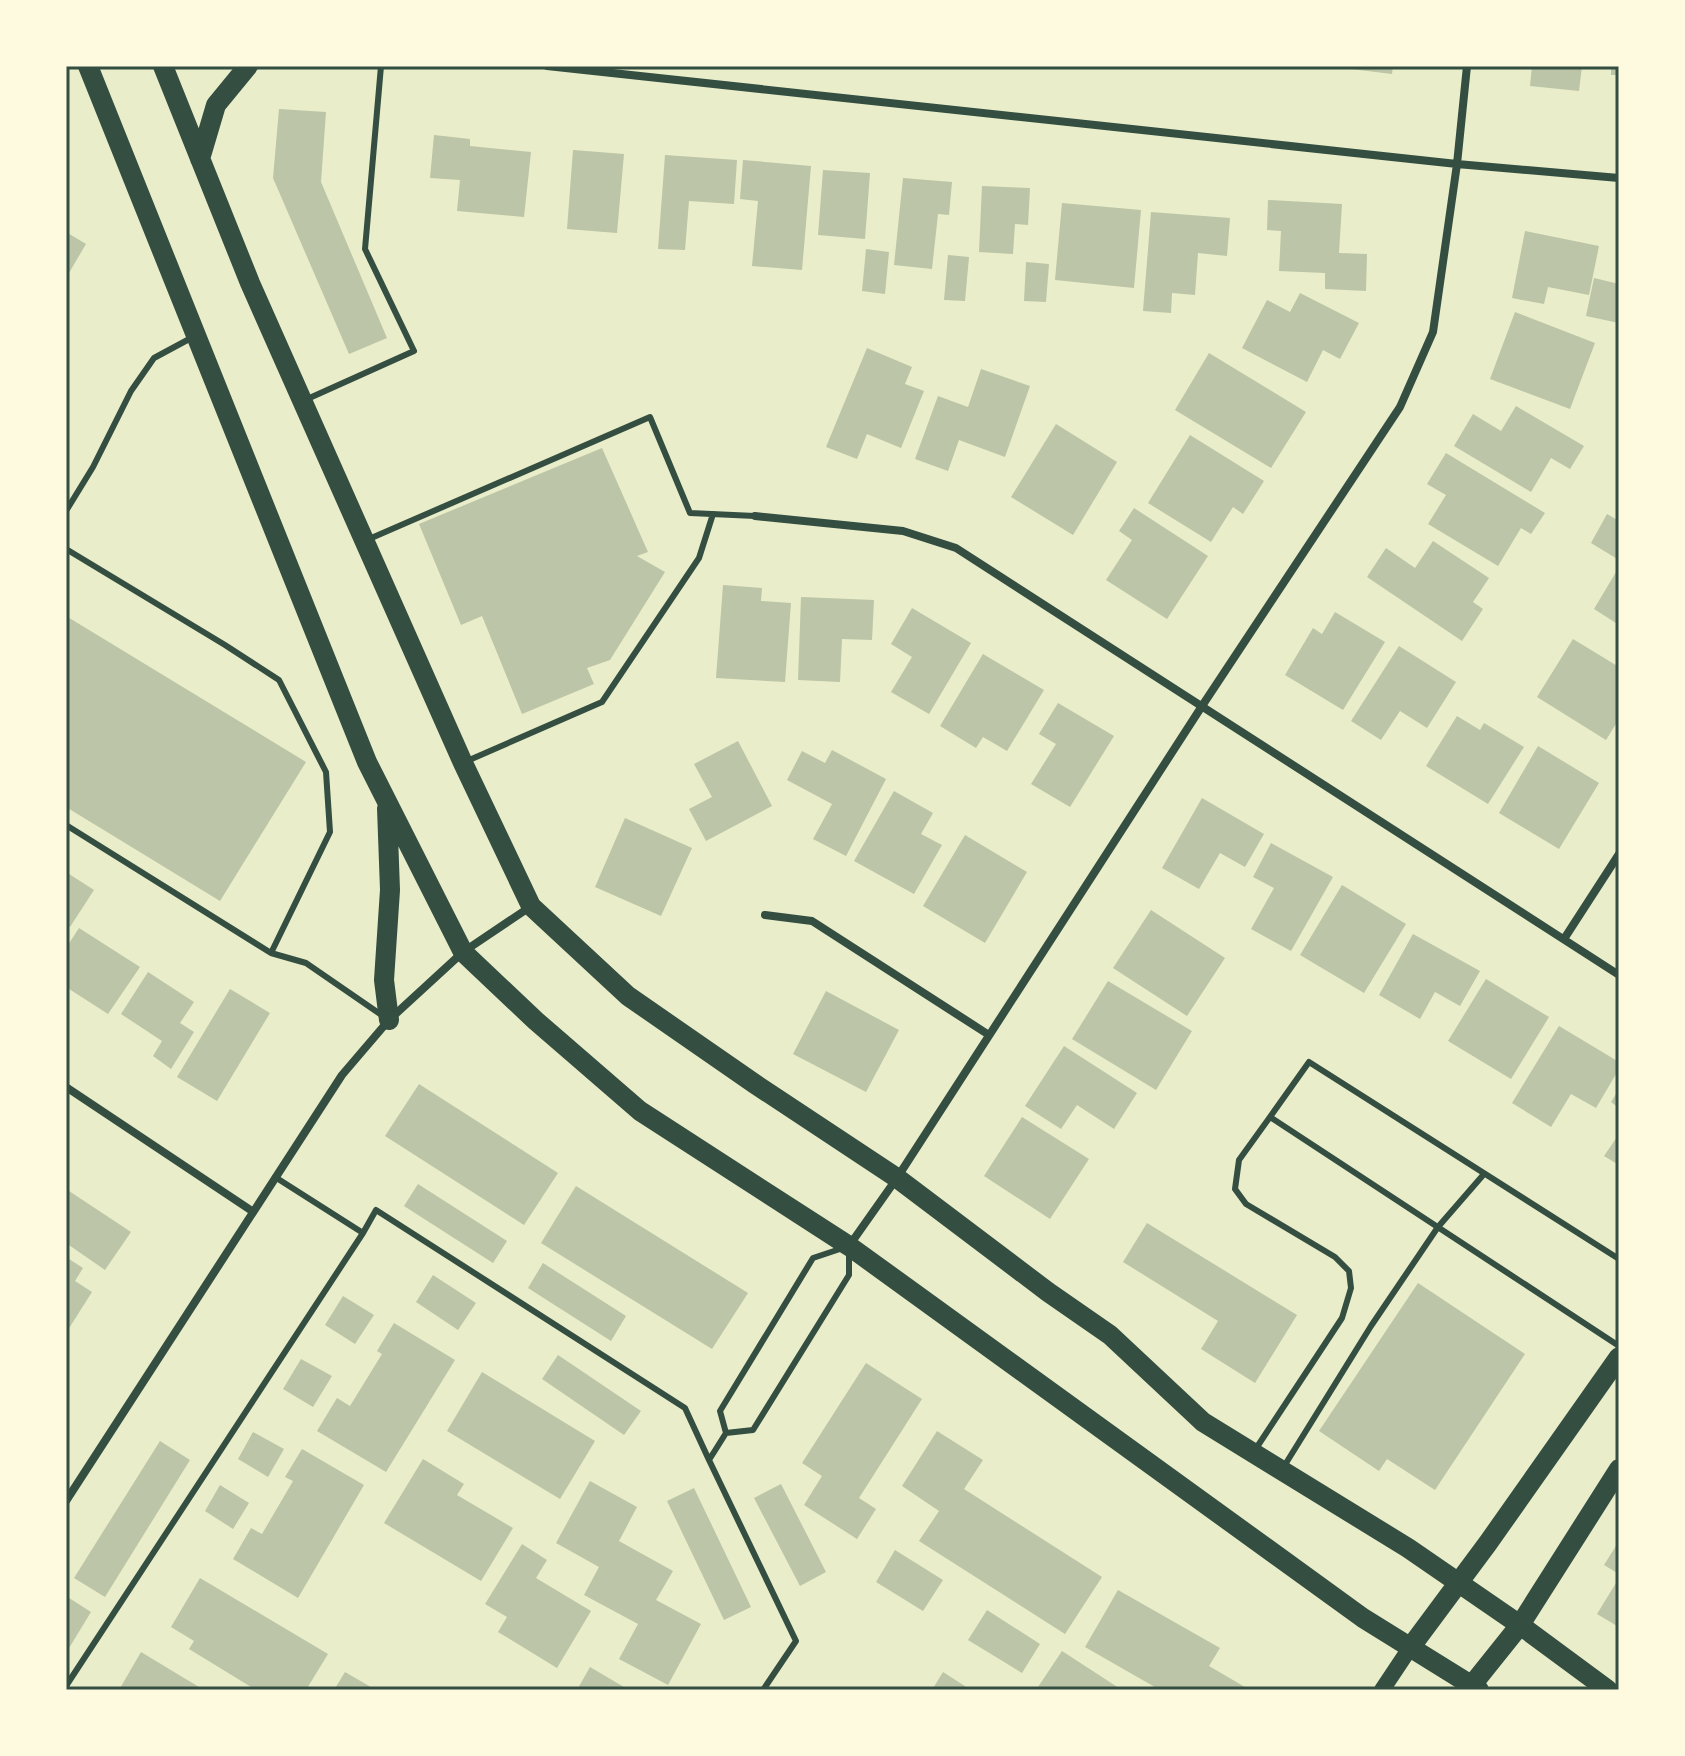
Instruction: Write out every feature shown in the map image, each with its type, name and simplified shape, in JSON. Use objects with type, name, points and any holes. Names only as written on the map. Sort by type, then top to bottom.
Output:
[{"type":"main road","points":[[88,66],[367,762],[463,952],[536,1021],[640,1111],[849,1246],[1363,1618],[1474,1688],[1520,1625],[1619,1469]]},
{"type":"main road","points":[[163,66],[250,283],[463,763],[531,906],[628,996],[897,1178],[1110,1335],[1203,1422],[1408,1548],[1608,1690]]},
{"type":"main road","points":[[200,159],[216,105],[248,66]]},
{"type":"main road","points":[[386,800],[390,890],[384,980],[389,1020]]},
{"type":"main road","points":[[1382,1690],[1619,1357]]},
{"type":"street","points":[[547,66],[1457,164],[1619,178]]},
{"type":"street","points":[[849,1246],[897,1178],[1202,706],[1400,407],[1433,332],[1457,164],[1467,66]]},
{"type":"street","points":[[755,516],[903,531],[956,548],[1619,975]]},
{"type":"street","points":[[1564,939],[1619,854]]},
{"type":"street","points":[[66,1501],[342,1075],[389,1020],[463,952],[531,906]]},
{"type":"street","points":[[765,915],[812,921],[989,1035]]},
{"type":"street","points":[[66,1087],[252,1211]]},
{"type":"lane","points":[[302,401],[414,351],[365,249],[381,66]]},
{"type":"lane","points":[[66,511],[93,467],[131,391],[154,358],[196,335]]},
{"type":"lane","points":[[365,541],[650,417],[690,513],[755,516]]},
{"type":"lane","points":[[463,763],[602,702],[699,558],[713,514]]},
{"type":"lane","points":[[66,549],[279,680],[326,772],[330,832],[271,953]]},
{"type":"lane","points":[[66,825],[271,953],[306,963],[389,1020]]},
{"type":"lane","points":[[1253,1453],[1342,1318],[1351,1288],[1349,1271],[1335,1257],[1246,1204],[1235,1189],[1239,1160],[1309,1062],[1619,1259]]},
{"type":"lane","points":[[1270,1117],[1619,1346]]},
{"type":"lane","points":[[1281,1471],[1371,1326],[1438,1227],[1484,1174]]},
{"type":"lane","points":[[275,1177],[363,1233]]},
{"type":"lane","points":[[66,1686],[376,1210],[685,1408],[796,1641],[763,1690]]},
{"type":"lane","points":[[709,1460],[726,1433],[720,1411],[813,1258],[849,1246],[849,1275],[753,1430],[726,1433]]},
{"type":"building","points":[[1343,66],[1393,66],[1392,74]]},
{"type":"building","points":[[1532,66],[1582,66],[1579,91],[1530,86]]},
{"type":"building","points":[[1611,66],[1619,66],[1619,75],[1611,75]]},
{"type":"building","points":[[279,109],[326,112],[321,182],[387,338],[349,354],[273,178]]},
{"type":"building","points":[[434,135],[470,139],[470,146],[531,152],[524,217],[457,211],[460,180],[430,178]]},
{"type":"building","points":[[573,150],[624,154],[617,233],[567,229]]},
{"type":"building","points":[[665,155],[737,160],[734,204],[689,201],[685,250],[658,249]]},
{"type":"building","points":[[743,160],[811,166],[802,270],[752,266],[758,201],[740,199]]},
{"type":"building","points":[[823,170],[870,173],[865,239],[818,235]]},
{"type":"building","points":[[903,178],[952,182],[949,215],[938,214],[932,269],[894,265]]},
{"type":"building","points":[[982,186],[1030,188],[1028,225],[1015,224],[1013,254],[979,252]]},
{"type":"building","points":[[1268,200],[1342,204],[1339,253],[1367,254],[1366,291],[1325,289],[1325,273],[1279,271],[1281,231],[1267,230]]},
{"type":"building","points":[[1062,203],[1141,210],[1134,288],[1055,280]]},
{"type":"building","points":[[1151,212],[1230,218],[1227,256],[1198,253],[1195,295],[1172,293],[1171,313],[1143,311]]},
{"type":"building","points":[[1525,231],[1599,246],[1589,295],[1548,287],[1544,304],[1512,298]]},
{"type":"building","points":[[66,232],[86,244],[66,278]]},
{"type":"building","points":[[866,249],[889,252],[885,294],[862,291]]},
{"type":"building","points":[[948,255],[969,257],[965,301],[944,300]]},
{"type":"building","points":[[1026,262],[1049,264],[1046,302],[1024,301]]},
{"type":"building","points":[[1594,278],[1619,284],[1619,323],[1586,316]]},
{"type":"building","points":[[1300,293],[1359,323],[1340,359],[1323,350],[1307,382],[1242,348],[1267,300],[1290,312]]},
{"type":"building","points":[[1515,312],[1595,343],[1570,409],[1490,379]]},
{"type":"building","points":[[867,348],[912,367],[905,384],[924,391],[901,448],[867,434],[857,459],[826,447]]},
{"type":"building","points":[[1209,353],[1306,412],[1271,468],[1175,410]]},
{"type":"building","points":[[981,369],[1030,386],[1005,457],[959,440],[948,471],[915,459],[938,396],[968,407]]},
{"type":"building","points":[[1516,406],[1584,446],[1570,469],[1551,458],[1531,492],[1454,446],[1473,414],[1501,431]]},
{"type":"building","points":[[1056,424],[1117,462],[1073,535],[1011,497]]},
{"type":"building","points":[[1190,435],[1264,481],[1243,514],[1233,507],[1211,542],[1148,503]]},
{"type":"building","points":[[602,448],[648,552],[637,556],[665,572],[610,660],[587,668],[594,684],[522,714],[482,616],[461,625],[419,524]]},
{"type":"building","points":[[1446,453],[1545,513],[1531,534],[1521,528],[1498,566],[1428,524],[1446,495],[1427,484]]},
{"type":"building","points":[[1134,508],[1208,556],[1167,619],[1106,580],[1132,540],[1119,531]]},
{"type":"building","points":[[1607,514],[1619,521],[1619,560],[1591,543]]},
{"type":"building","points":[[1433,541],[1489,578],[1473,602],[1483,609],[1462,641],[1367,577],[1386,548],[1415,568]]},
{"type":"building","points":[[1616,572],[1619,574],[1619,625],[1594,609]]},
{"type":"building","points":[[723,585],[762,588],[761,601],[791,603],[785,682],[716,678]]},
{"type":"building","points":[[801,597],[874,600],[872,640],[842,639],[840,682],[798,680]]},
{"type":"building","points":[[912,608],[971,643],[929,714],[891,692],[912,657],[891,644]]},
{"type":"building","points":[[1335,612],[1385,642],[1343,710],[1285,675],[1313,628],[1322,634]]},
{"type":"building","points":[[66,616],[306,762],[220,901],[66,807]]},
{"type":"building","points":[[1573,639],[1619,667],[1619,719],[1606,740],[1537,697]]},
{"type":"building","points":[[1399,646],[1456,682],[1427,728],[1400,711],[1381,740],[1351,721]]},
{"type":"building","points":[[983,654],[1044,690],[1007,751],[983,737],[976,748],[940,726]]},
{"type":"building","points":[[1058,703],[1114,736],[1070,807],[1031,784],[1056,744],[1039,734]]},
{"type":"building","points":[[1457,716],[1480,730],[1484,723],[1524,747],[1488,804],[1426,766]]},
{"type":"building","points":[[738,741],[772,806],[706,841],[689,809],[712,797],[694,764]]},
{"type":"building","points":[[1538,746],[1599,783],[1559,849],[1499,813]]},
{"type":"building","points":[[832,750],[886,779],[846,856],[813,839],[832,804],[787,780],[802,751],[825,763]]},
{"type":"building","points":[[894,791],[933,813],[921,834],[942,845],[914,894],[854,861]]},
{"type":"building","points":[[1202,798],[1264,834],[1245,867],[1220,853],[1199,889],[1162,868]]},
{"type":"building","points":[[625,818],[692,848],[661,916],[595,887]]},
{"type":"building","points":[[965,835],[1027,872],[985,943],[923,906]]},
{"type":"building","points":[[1271,843],[1333,877],[1291,951],[1251,929],[1274,888],[1253,877]]},
{"type":"building","points":[[66,872],[94,890],[70,927],[66,925]]},
{"type":"building","points":[[1342,885],[1406,924],[1364,993],[1300,955]]},
{"type":"building","points":[[1151,910],[1225,958],[1187,1016],[1113,968]]},
{"type":"building","points":[[79,928],[140,967],[108,1014],[66,987],[66,948]]},
{"type":"building","points":[[1413,934],[1480,971],[1460,1006],[1435,992],[1420,1019],[1379,995]]},
{"type":"building","points":[[148,972],[194,1002],[180,1023],[194,1032],[171,1069],[153,1056],[162,1041],[121,1014]]},
{"type":"building","points":[[1486,979],[1549,1017],[1511,1079],[1448,1041]]},
{"type":"building","points":[[1108,981],[1192,1031],[1156,1090],[1072,1039]]},
{"type":"building","points":[[230,989],[270,1013],[217,1101],[177,1077]]},
{"type":"building","points":[[826,991],[899,1030],[866,1092],[793,1054]]},
{"type":"building","points":[[1559,1026],[1619,1062],[1619,1069],[1596,1108],[1571,1094],[1551,1127],[1512,1103]]},
{"type":"building","points":[[1064,1046],[1137,1093],[1114,1129],[1077,1105],[1061,1129],[1025,1106]]},
{"type":"building","points":[[419,1084],[558,1173],[524,1225],[385,1136]]},
{"type":"building","points":[[1619,1089],[1619,1108],[1611,1102]]},
{"type":"building","points":[[1022,1117],[1089,1159],[1050,1219],[984,1176]]},
{"type":"building","points":[[1619,1134],[1619,1165],[1604,1156]]},
{"type":"building","points":[[418,1184],[507,1241],[493,1263],[404,1206]]},
{"type":"building","points":[[576,1186],[748,1293],[712,1349],[541,1243]]},
{"type":"building","points":[[66,1189],[131,1232],[105,1270],[66,1243]]},
{"type":"building","points":[[1147,1223],[1297,1315],[1255,1383],[1201,1349],[1218,1321],[1123,1262]]},
{"type":"building","points":[[66,1257],[83,1268],[75,1281],[92,1292],[66,1333]]},
{"type":"building","points":[[543,1263],[626,1316],[611,1341],[528,1288]]},
{"type":"building","points":[[433,1275],[476,1303],[458,1330],[416,1302]]},
{"type":"building","points":[[1418,1283],[1525,1354],[1435,1490],[1387,1459],[1379,1471],[1319,1431]]},
{"type":"building","points":[[343,1296],[374,1315],[355,1344],[325,1325]]},
{"type":"building","points":[[394,1323],[455,1360],[386,1472],[317,1431],[337,1398],[350,1406],[382,1354],[377,1351]]},
{"type":"building","points":[[558,1355],[641,1411],[624,1435],[542,1379]]},
{"type":"building","points":[[301,1359],[332,1376],[313,1407],[283,1389]]},
{"type":"building","points":[[866,1363],[922,1399],[859,1498],[876,1509],[857,1539],[804,1505],[822,1476],[802,1463]]},
{"type":"building","points":[[482,1372],[595,1441],[560,1499],[447,1431]]},
{"type":"building","points":[[937,1431],[983,1460],[964,1489],[1102,1577],[1065,1634],[919,1541],[939,1511],[902,1486]]},
{"type":"building","points":[[253,1432],[284,1449],[268,1477],[238,1459]]},
{"type":"building","points":[[160,1441],[190,1460],[105,1597],[74,1578]]},
{"type":"building","points":[[302,1449],[364,1485],[298,1598],[233,1559],[251,1528],[262,1534],[293,1481],[285,1477]]},
{"type":"building","points":[[423,1459],[464,1484],[457,1495],[513,1528],[481,1581],[384,1523]]},
{"type":"building","points":[[590,1481],[637,1507],[619,1541],[673,1571],[656,1600],[701,1624],[668,1685],[619,1659],[638,1624],[584,1595],[599,1567],[556,1543]]},
{"type":"building","points":[[781,1484],[826,1572],[800,1586],[754,1498]]},
{"type":"building","points":[[220,1485],[249,1503],[233,1529],[205,1511]]},
{"type":"building","points":[[694,1488],[751,1607],[724,1620],[667,1501]]},
{"type":"building","points":[[1619,1541],[1619,1574],[1604,1565]]},
{"type":"building","points":[[522,1544],[547,1560],[536,1578],[591,1611],[557,1668],[498,1632],[507,1617],[485,1604]]},
{"type":"building","points":[[895,1550],[943,1580],[923,1611],[876,1582]]},
{"type":"building","points":[[200,1578],[328,1654],[306,1690],[256,1690],[189,1649],[194,1641],[171,1627]]},
{"type":"building","points":[[1619,1578],[1619,1622],[1617,1626],[1597,1614]]},
{"type":"building","points":[[1118,1590],[1220,1648],[1209,1666],[1250,1690],[1160,1690],[1085,1647]]},
{"type":"building","points":[[66,1596],[91,1612],[66,1653]]},
{"type":"building","points":[[987,1610],[1040,1644],[1022,1673],[968,1640]]},
{"type":"building","points":[[1062,1651],[1122,1690],[1036,1690]]},
{"type":"building","points":[[141,1652],[204,1690],[119,1690]]},
{"type":"building","points":[[590,1667],[629,1690],[577,1690]]},
{"type":"building","points":[[345,1672],[376,1690],[334,1690]]},
{"type":"building","points":[[943,1672],[971,1690],[932,1690]]}]
